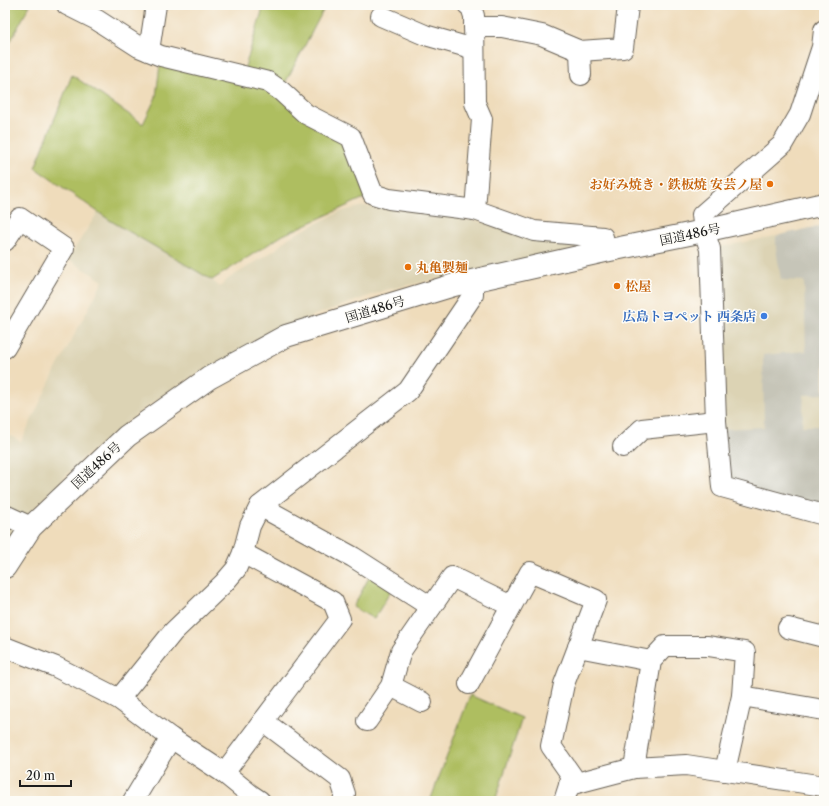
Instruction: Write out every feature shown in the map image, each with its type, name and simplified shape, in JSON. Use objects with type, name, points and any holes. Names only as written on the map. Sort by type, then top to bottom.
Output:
[{"type":"highway","name":"国道486号","points":[[5,567],[31,528],[127,436],[209,378],[286,336],[473,281],[824,204]]},
{"type":"street","points":[[67,5],[97,20],[139,47],[161,56],[268,82],[281,91],[306,114],[351,136],[373,194],[389,199],[475,210],[534,230],[603,237],[605,251]]},
{"type":"street","points":[[149,51],[156,5]]},
{"type":"street","points":[[468,5],[471,6],[474,16],[475,103],[482,119],[475,210]]},
{"type":"street","points":[[474,27],[502,27],[542,35],[580,51],[623,48],[628,6]]},
{"type":"street","points":[[381,16],[425,35],[474,49]]},
{"type":"street","points":[[824,30],[822,47],[800,114],[782,145],[702,215],[704,231],[710,249],[716,421],[722,487],[824,515]]},
{"type":"street","points":[[580,51],[580,75]]},
{"type":"street","points":[[5,241],[20,218],[64,248],[5,348]]},
{"type":"street","points":[[119,699],[173,632],[224,583],[236,568],[243,553],[250,526],[260,506],[408,391],[474,295],[473,281]]},
{"type":"street","points":[[623,447],[642,429],[716,421]]},
{"type":"street","points":[[260,506],[353,557],[431,607]]},
{"type":"street","points":[[5,515],[31,528]]},
{"type":"street","points":[[224,773],[340,619],[333,602],[243,553]]},
{"type":"street","points":[[469,684],[530,572],[596,600],[564,684],[551,746],[572,776],[566,793]]},
{"type":"street","points":[[367,721],[391,686],[401,651],[452,577],[511,606]]},
{"type":"street","points":[[788,628],[824,637]]},
{"type":"street","points":[[634,768],[651,661],[665,646],[708,646],[745,652],[742,696],[726,771]]},
{"type":"street","points":[[5,647],[56,668],[119,699],[171,738],[224,773],[260,801]]},
{"type":"street","points":[[578,647],[651,661]]},
{"type":"street","points":[[391,686],[422,702]]},
{"type":"street","points":[[742,696],[824,710]]},
{"type":"street","points":[[263,721],[340,779],[345,794],[343,801]]},
{"type":"street","points":[[133,801],[171,738]]},
{"type":"street","points":[[566,793],[634,768],[686,764],[824,786]]},
{"type":"shaded area","points":[[364,206],[454,215],[505,228],[595,245],[386,290],[315,315],[223,361],[186,380],[142,410],[82,459],[21,522],[5,543],[5,439],[8,434],[21,442],[54,373],[103,281],[68,259],[98,212],[212,280],[220,287],[228,279],[275,250],[288,238],[339,212]]},
{"type":"shaded area","points":[[824,225],[824,515],[722,487],[710,249]]},
{"type":"shaded area","points":[[824,225],[824,394],[804,395],[802,426],[824,426],[824,511],[725,484],[722,429],[764,427],[763,355],[806,351],[804,281],[781,280],[776,248],[776,236]]},
{"type":"green space","points":[[5,5],[30,5],[5,51]]},
{"type":"green space","points":[[264,5],[326,5],[281,91],[351,137],[373,194],[283,235],[212,280],[111,221],[35,168],[72,75],[143,124],[156,97],[161,56],[244,70]]},
{"type":"green space","points":[[373,570],[395,584],[374,619],[353,607]]},
{"type":"green space","points":[[470,695],[522,718],[495,801],[430,801]]},
{"type":"place","name":"お好み焼き・鉄板焼 安芸ノ屋","points":[[770,184]]},
{"type":"place","name":"丸亀製麺","points":[[408,267]]},
{"type":"place","name":"松屋","points":[[617,286]]},
{"type":"place","name":"広島トヨペット 西条店","points":[[764,316]]}]
